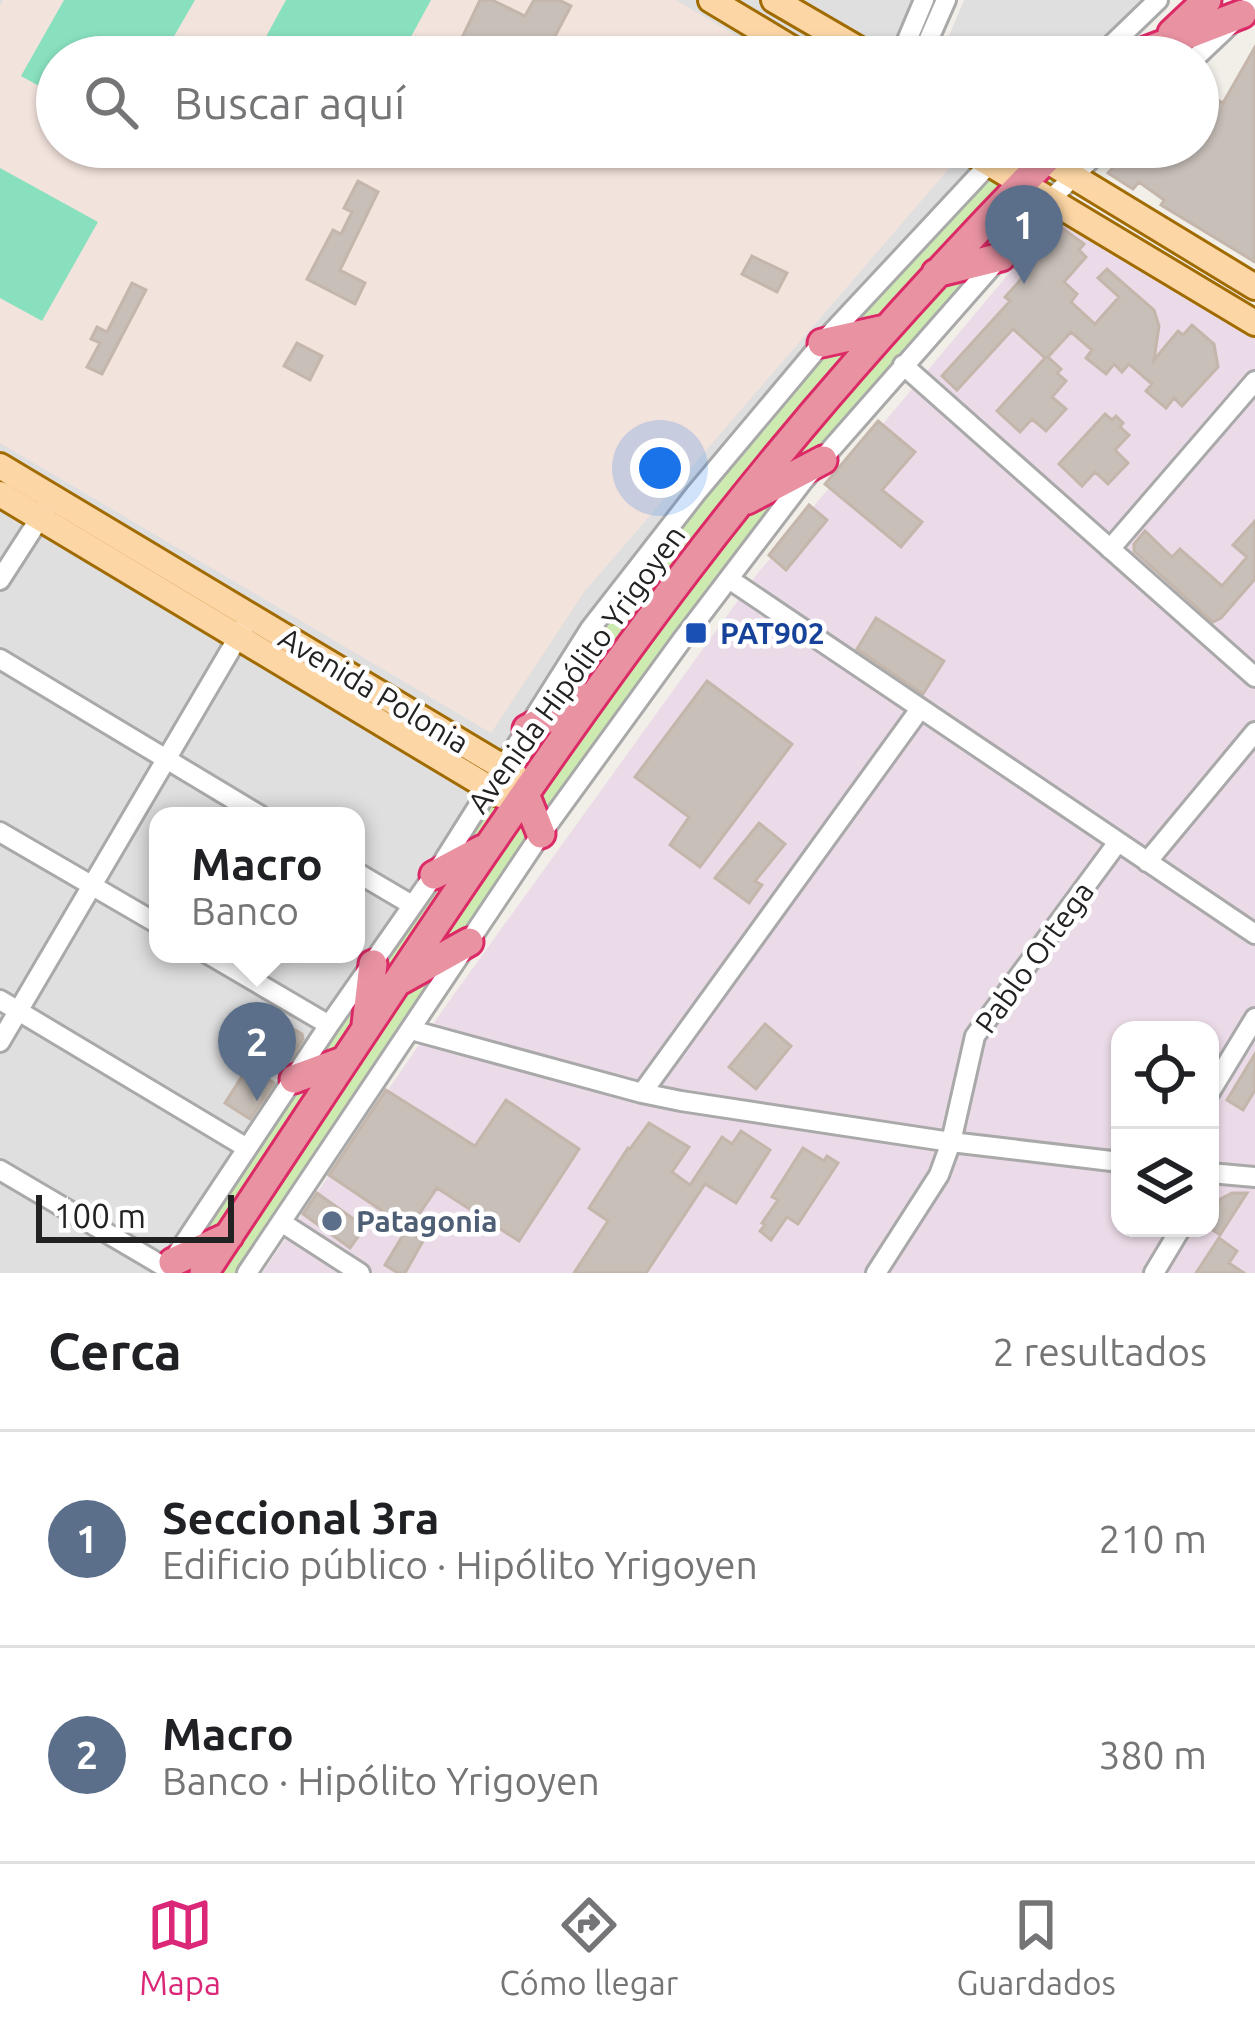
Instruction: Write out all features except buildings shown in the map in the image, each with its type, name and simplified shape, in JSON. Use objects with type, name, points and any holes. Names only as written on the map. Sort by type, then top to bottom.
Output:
[{"type":"highway","points":[[1169,36],[1207,0]]},
{"type":"highway","points":[[1189,36],[1250,12]]},
{"type":"highway","name":"Avenida Hipólito Yrigoyen","points":[[204,1273],[487,847],[595,694],[738,505],[885,329],[1031,168]]},
{"type":"highway","points":[[937,273],[1001,256]]},
{"type":"highway","points":[[822,343],[885,329]]},
{"type":"highway","points":[[738,505],[823,460]]},
{"type":"highway","points":[[527,729],[595,694]]},
{"type":"highway","points":[[525,794],[541,833]]},
{"type":"highway","points":[[434,875],[487,847]]},
{"type":"highway","points":[[397,982],[470,942]]},
{"type":"highway","points":[[365,1029],[373,964]]},
{"type":"highway","points":[[294,1079],[343,1061]]},
{"type":"highway","points":[[169,1268],[229,1236]]},
{"type":"main road","points":[[711,0],[746,9],[780,36]]},
{"type":"main road","points":[[774,0],[836,36]]},
{"type":"main road","points":[[1010,168],[1022,182],[1255,323]]},
{"type":"main road","points":[[1061,168],[1255,287]]},
{"type":"main road","name":"Avenida Polonia","points":[[0,466],[46,508],[496,778],[518,777],[525,794]]},
{"type":"main road","name":"Avenida Polonia","points":[[0,494],[46,508]]},
{"type":"street","points":[[909,36],[924,0]]},
{"type":"street","points":[[930,36],[946,0]]},
{"type":"street","points":[[1121,36],[1158,0]]},
{"type":"street","points":[[1219,38],[1250,12]]},
{"type":"street","points":[[0,1170],[169,1268],[434,875],[590,629],[822,343],[986,168]]},
{"type":"street","points":[[247,1273],[541,833],[682,640],[903,365],[1080,168]]},
{"type":"street","points":[[1144,255],[1160,230]]},
{"type":"street","points":[[903,365],[1255,677]]},
{"type":"street","points":[[1110,549],[1255,382]]},
{"type":"street","points":[[0,580],[46,508]]},
{"type":"street","points":[[729,580],[1255,934]]},
{"type":"street","points":[[0,1042],[245,626]]},
{"type":"street","points":[[0,659],[246,807]]},
{"type":"street","points":[[642,1093],[920,709]]},
{"type":"street","points":[[1148,862],[1255,732]]},
{"type":"street","points":[[0,832],[149,919]]},
{"type":"street","name":"Pablo Ortega","points":[[876,1273],[939,1174],[952,1142],[975,1036],[1118,842]]},
{"type":"street","points":[[365,877],[412,905]]},
{"type":"street","points":[[223,963],[329,1025]]},
{"type":"street","points":[[0,1000],[248,1148]]},
{"type":"street","points":[[1219,1077],[1255,1018]]},
{"type":"street","points":[[411,1030],[642,1093],[952,1142],[1111,1161]]},
{"type":"street","points":[[1219,1175],[1255,1177]]},
{"type":"street","points":[[281,1222],[360,1273]]},
{"type":"street","points":[[1154,1273],[1176,1237]]},
{"type":"shaded area","points":[[0,0],[946,0],[930,36],[36,36],[36,168],[1036,168],[1051,199],[682,640],[247,1273],[0,1273]]},
{"type":"shaded area","points":[[3,0],[676,0],[737,36],[36,36],[36,168],[950,168],[584,592],[491,733],[0,443]]},
{"type":"shaded area","points":[[964,0],[1156,0],[1119,36],[949,36]]},
{"type":"shaded area","points":[[1067,219],[1255,334],[1255,1273],[262,1273],[447,1004],[757,574],[1052,222]]},
{"type":"green space","points":[[64,0],[195,0],[174,36],[44,36]]},
{"type":"green space","points":[[286,0],[431,0],[411,36],[266,36]]},
{"type":"green space","points":[[36,49],[36,84],[21,76]]},
{"type":"green space","points":[[0,168],[98,222],[42,321],[0,298]]},
{"type":"green space","points":[[986,168],[1082,168],[1051,199],[682,640],[247,1273],[165,1273],[490,788],[0,494],[0,466],[503,767],[696,493]]},
{"type":"place","name":"Seccional 3ra","points":[[1024,284]]},
{"type":"place","name":"PAT902","points":[[696,633]]},
{"type":"place","name":"Macro","points":[[257,1101]]},
{"type":"place","name":"Patagonia","points":[[332,1221]]}]
